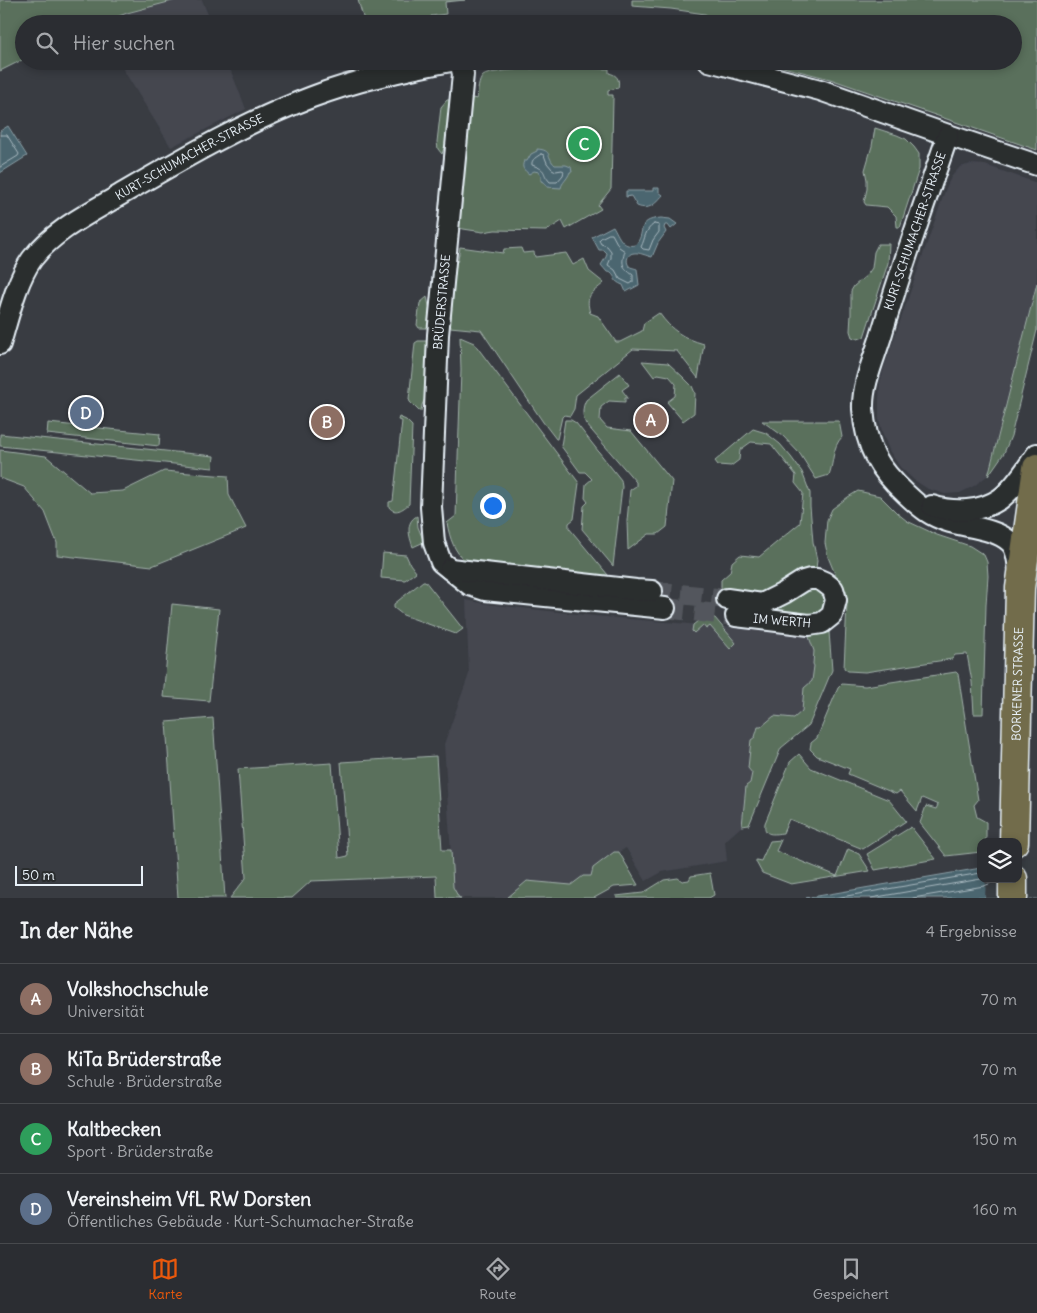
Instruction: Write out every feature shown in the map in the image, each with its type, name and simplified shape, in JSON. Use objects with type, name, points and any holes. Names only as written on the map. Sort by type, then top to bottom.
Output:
[{"type":"main road","name":"BORKENER STRASSE","points":[[1014,838],[1020,588],[1037,468]]},
{"type":"main road","points":[[1013,898],[1014,883]]},
{"type":"street","name":"KURT-SCHUMACHER-STRASSE","points":[[0,344],[20,282],[28,265],[47,242],[66,228],[148,179],[226,136],[282,109],[313,97],[385,75],[409,70]]},
{"type":"street","name":"BRÜDERSTRASSE","points":[[450,569],[442,562],[434,543],[431,507],[438,335],[462,70]]},
{"type":"street","name":"KURT-SCHUMACHER-STRASSE","points":[[744,70],[820,90],[948,135],[888,310],[866,382],[863,407],[868,440],[880,466],[895,484],[922,509],[936,518],[997,533],[1010,541],[1018,558],[1020,588]]},
{"type":"street","points":[[948,135],[1037,165]]},
{"type":"street","name":"KURT-SCHUMACHER-STRASSE","points":[[911,499],[936,507],[960,510],[974,509],[987,505],[1000,498],[1016,482],[1037,454]]},
{"type":"street","points":[[450,569],[652,591]]},
{"type":"street","points":[[450,569],[470,585],[485,590],[665,608]]},
{"type":"shaded area","points":[[176,0],[202,0],[208,15],[122,15]]},
{"type":"shaded area","points":[[124,70],[231,70],[246,109],[171,147]]},
{"type":"shaded area","points":[[971,164],[985,165],[1037,183],[1037,282],[987,476],[974,486],[960,493],[945,494],[928,489],[914,480],[900,467],[890,452],[879,419],[880,382],[946,188],[951,177],[960,167]]},
{"type":"shaded area","points":[[466,600],[594,616],[808,634],[814,651],[814,666],[812,681],[804,688],[802,711],[794,718],[774,717],[761,728],[756,729],[748,768],[752,772],[750,783],[746,786],[742,826],[725,841],[727,861],[662,872],[646,881],[626,848],[619,852],[614,852],[593,868],[591,876],[583,876],[571,886],[527,881],[507,898],[459,898],[453,888],[444,744],[469,674]]},
{"type":"green space","points":[[0,0],[176,0],[122,15],[15,15],[15,64],[0,71]]},
{"type":"green space","points":[[358,0],[465,0],[445,2],[446,14],[362,15]]},
{"type":"green space","points":[[632,0],[1037,0],[1037,150],[830,79],[795,70],[1022,70],[1022,15],[707,15],[671,9],[632,6]]},
{"type":"green space","points":[[609,70],[609,73],[616,76],[619,82],[618,88],[608,90],[608,95],[613,95],[611,189],[598,205],[601,209],[566,229],[562,221],[546,231],[495,230],[483,232],[457,228],[472,98],[477,99],[478,87],[483,76],[499,71]]},
{"type":"green space","points":[[447,100],[454,100],[450,136],[442,154],[438,149],[437,142],[441,107]]},
{"type":"green space","points":[[875,128],[906,139],[919,154],[919,169],[900,227],[897,227],[896,216],[887,207],[866,205],[864,202],[867,189],[865,170]]},
{"type":"green space","points":[[878,244],[889,244],[888,263],[864,337],[858,339],[852,337],[850,331],[851,291],[872,268],[874,252]]},
{"type":"green space","points":[[460,247],[503,253],[504,249],[521,248],[523,253],[534,252],[535,257],[566,253],[573,265],[584,259],[589,271],[604,283],[590,295],[588,302],[590,313],[598,316],[616,342],[620,342],[642,331],[644,323],[659,313],[678,333],[704,344],[698,378],[677,351],[633,349],[576,395],[574,409],[570,416],[564,415],[562,417],[556,439],[481,330],[450,327],[455,265],[458,260]]},
{"type":"green space","points":[[1037,283],[1037,330],[1011,436],[1004,453],[988,476]]},
{"type":"green space","points":[[427,297],[432,320],[431,328],[419,328],[417,325],[420,303]]},
{"type":"green space","points":[[460,337],[474,343],[579,483],[574,519],[569,523],[569,528],[613,581],[466,562],[456,549],[447,523],[456,516],[461,370]]},
{"type":"green space","points":[[418,341],[428,341],[427,394],[421,411],[409,399],[415,343]]},
{"type":"green space","points":[[642,361],[668,363],[692,386],[695,393],[694,413],[683,421],[667,402],[675,396],[676,384],[669,376],[658,374],[654,377]]},
{"type":"green space","points":[[620,373],[629,385],[622,390],[628,398],[625,398],[625,402],[609,401],[601,407],[600,420],[607,428],[631,431],[672,481],[667,527],[658,534],[649,534],[628,550],[627,521],[630,490],[636,486],[636,482],[586,424],[583,412],[586,400]]},
{"type":"green space","points":[[399,417],[406,420],[412,426],[409,504],[402,509],[394,511],[389,507],[389,502],[393,501],[402,421],[398,420]]},
{"type":"green space","points":[[565,420],[571,420],[576,423],[621,480],[622,487],[613,566],[582,529],[584,506],[588,502],[585,498],[586,484],[592,479],[585,472],[580,472],[561,446]]},
{"type":"green space","points":[[762,421],[839,421],[842,437],[835,450],[829,475],[816,479],[800,454],[783,436]]},
{"type":"green space","points":[[48,423],[160,434],[159,446],[47,434]]},
{"type":"green space","points":[[753,429],[766,433],[780,444],[802,472],[810,493],[813,542],[817,560],[816,569],[800,571],[775,586],[755,593],[722,590],[721,580],[730,572],[732,562],[740,555],[759,557],[800,523],[803,493],[795,483],[796,475],[771,444],[751,442],[740,450],[739,460],[731,466],[718,465],[715,461]]},
{"type":"green space","points":[[0,434],[214,456],[213,468],[0,446]]},
{"type":"green space","points":[[0,450],[46,456],[90,493],[123,491],[164,471],[228,476],[229,495],[246,528],[152,566],[57,555],[57,543],[45,512],[24,487],[0,478]]},
{"type":"green space","points":[[858,491],[880,496],[907,521],[937,535],[970,546],[984,555],[987,562],[988,576],[983,714],[974,714],[972,682],[967,654],[955,655],[952,659],[865,672],[848,671],[844,668],[846,591],[837,579],[828,557],[825,543],[827,520],[832,509]]},
{"type":"green space","points":[[417,516],[418,527],[424,542],[413,547],[409,526]]},
{"type":"green space","points":[[383,553],[406,555],[416,572],[405,580],[381,578]]},
{"type":"green space","points":[[425,581],[463,629],[456,634],[403,615],[394,608],[394,604]]},
{"type":"green space","points":[[811,586],[829,596],[821,617],[726,607]]},
{"type":"green space","points":[[172,604],[219,609],[209,701],[163,697]]},
{"type":"green space","points":[[704,616],[715,618],[736,643],[730,649],[710,626],[706,629],[703,625],[694,633],[692,631],[693,625]]},
{"type":"green space","points":[[829,632],[832,670],[809,725],[781,748],[749,825],[742,826],[746,786],[750,783],[752,773],[748,768],[751,740],[755,737],[758,727],[761,727],[774,716],[794,718],[802,711],[804,688],[812,681],[814,666],[814,651],[808,634]]},
{"type":"green space","points":[[956,672],[958,674],[978,800],[974,805],[977,817],[986,822],[986,838],[977,838],[977,852],[946,856],[920,823],[926,806],[936,809],[938,805],[922,798],[917,811],[900,791],[896,794],[848,774],[850,769],[817,756],[810,749],[811,743],[817,738],[838,688],[842,684],[865,686]]},
{"type":"green space","points":[[213,718],[225,898],[178,898],[166,722]]},
{"type":"green space","points":[[799,754],[811,768],[889,800],[906,821],[863,849],[789,819],[783,833],[767,833],[765,823],[790,762]]},
{"type":"green space","points":[[436,756],[442,850],[451,850],[453,887],[459,898],[437,898],[436,876],[311,881],[292,898],[230,898],[246,878],[238,769],[332,763],[339,858],[348,856],[341,762]]},
{"type":"green space","points":[[911,827],[936,859],[875,870],[867,854]]},
{"type":"green space","points":[[781,840],[776,851],[837,876],[848,849],[859,854],[870,871],[791,884],[762,873],[756,862],[756,860],[761,861],[770,841]]},
{"type":"green space","points":[[614,852],[619,852],[638,885],[614,887],[594,898],[507,898],[527,881],[571,885],[583,876],[591,876],[593,868]]},
{"type":"green space","points":[[710,873],[714,895],[709,898],[617,898],[616,896],[643,893],[664,880],[678,878],[682,881],[689,880],[691,876]]},
{"type":"water","points":[[8,126],[27,156],[0,173],[0,131]]},
{"type":"water","points":[[584,128],[594,132],[598,142],[594,152],[584,156],[574,152],[570,142],[574,132]]},
{"type":"water","points":[[537,149],[547,152],[555,165],[571,167],[572,172],[570,172],[561,188],[547,187],[541,181],[539,172],[534,171],[529,174],[524,169],[524,161],[527,161]]},
{"type":"water","points":[[653,188],[659,188],[659,192],[663,195],[654,204],[645,208],[637,206],[631,196],[626,197],[626,191],[653,191]]},
{"type":"water","points":[[653,219],[670,219],[677,224],[671,229],[668,225],[665,225],[666,232],[658,243],[652,257],[636,253],[632,253],[629,256],[628,264],[630,267],[637,269],[639,285],[626,292],[623,285],[617,282],[613,275],[607,272],[601,265],[607,253],[604,250],[599,250],[592,237],[613,226],[624,243],[635,245],[644,225]]},
{"type":"water","points":[[977,869],[977,883],[1022,883],[1037,898],[806,898]]},
{"type":"pier","points":[[1037,856],[1037,898],[985,898],[986,883],[1022,883],[1022,858]]},
{"type":"tunnel","points":[[652,591],[727,599]]},
{"type":"tunnel","points":[[665,608],[736,616]]},
{"type":"place","name":"Kaltbecken","points":[[584,144]]},
{"type":"place","name":"Vereinsheim VfL RW Dorsten","points":[[86,413]]},
{"type":"place","name":"Volkshochschule","points":[[651,420]]},
{"type":"place","name":"KiTa Brüderstraße","points":[[327,422]]}]
